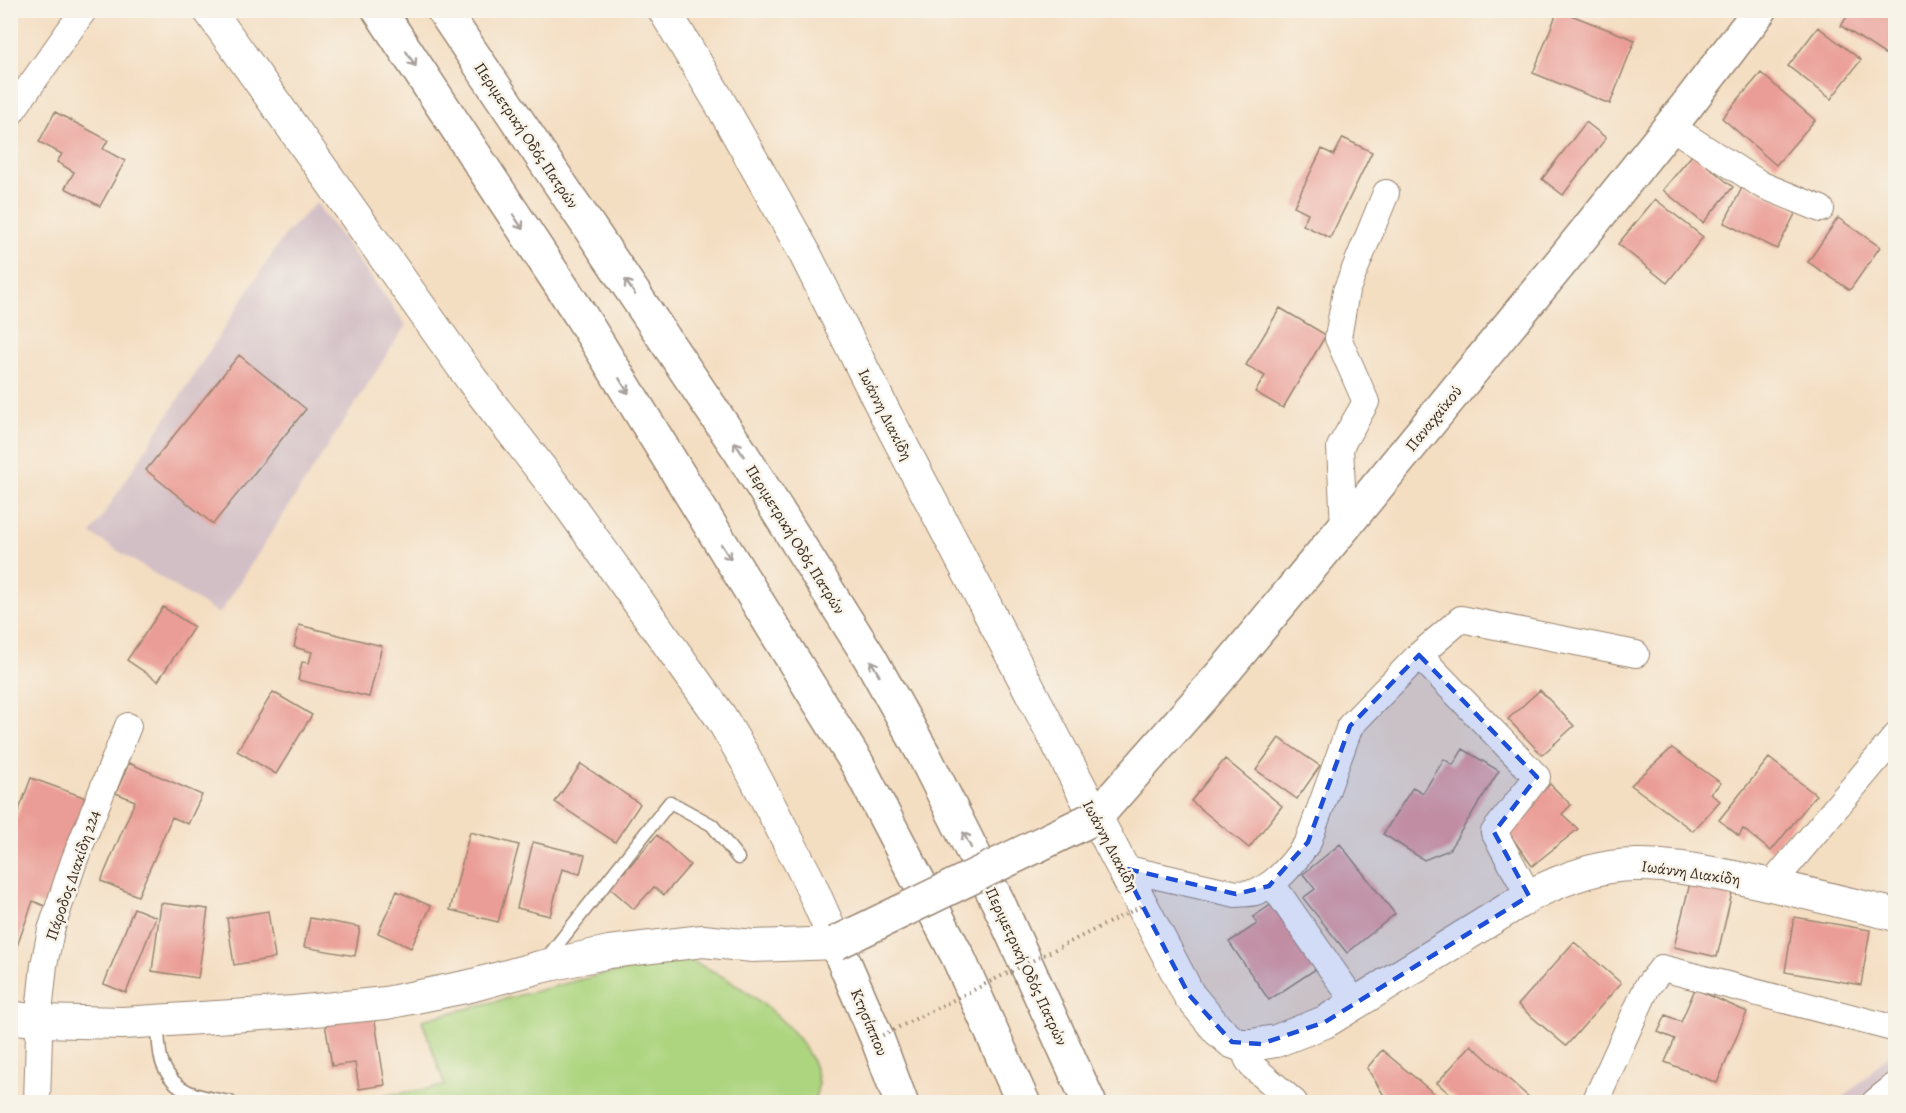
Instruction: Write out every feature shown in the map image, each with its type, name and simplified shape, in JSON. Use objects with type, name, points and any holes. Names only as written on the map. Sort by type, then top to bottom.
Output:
[{"type":"main road","points":[[379,10],[581,316],[858,765],[958,957],[1023,1102]]},
{"type":"main road","name":"Περιμετρική Οδός Πατρών","points":[[443,10],[740,451],[875,667],[924,755],[998,902],[1089,1102]]},
{"type":"main road","name":"Παναχαϊκού","points":[[1096,817],[1228,667],[1344,527],[1567,255],[1760,10]]},
{"type":"main road","points":[[836,943],[1096,817]]},
{"type":"main road","name":"Κτησίππου","points":[[836,943],[878,1038],[901,1102]]},
{"type":"street","points":[[10,114],[84,10]]},
{"type":"street","points":[[25,1019],[100,1023],[294,1012],[386,1003],[470,986],[540,967],[609,952],[703,941],[753,946],[836,943],[807,877],[746,760],[720,716],[568,505],[472,380],[209,10]]},
{"type":"street","name":"Ιωάννη Διακίδη","points":[[664,10],[719,101],[802,248],[885,413],[1189,995],[1228,1040],[1235,1044],[1246,1045],[1276,1041],[1325,1022],[1356,1005],[1529,896],[1554,884],[1610,867],[1633,865],[1679,868],[1771,885],[1896,915]]},
{"type":"street","points":[[1670,126],[1762,185],[1821,209]]},
{"type":"street","points":[[1344,527],[1340,447],[1366,402],[1338,338],[1346,291],[1386,194]]},
{"type":"street","points":[[1123,868],[1236,894],[1254,893],[1272,884],[1298,857],[1308,842],[1350,726],[1419,655],[1461,619],[1636,654]]},
{"type":"street","points":[[1419,655],[1537,777],[1494,832],[1529,896]]},
{"type":"street","name":"Πάροδος Διακίδη 224","points":[[37,1102],[25,1019],[44,965],[57,910],[74,861],[128,726]]},
{"type":"street","points":[[1771,885],[1896,736]]},
{"type":"street","points":[[1272,884],[1356,1005]]},
{"type":"street","points":[[1595,1102],[1647,987],[1662,968],[1896,1029]]},
{"type":"street","points":[[1246,1045],[1247,1058],[1252,1066],[1294,1102]]},
{"type":"street","points":[[1875,1102],[1896,1085]]},
{"type":"lane","points":[[540,967],[670,802],[712,825],[738,858]]},
{"type":"lane","points":[[157,1021],[162,1064],[176,1086],[200,1097],[231,1102]]},
{"type":"path","points":[[878,1038],[1142,906]]},
{"type":"highlighted area","points":[[1419,655],[1537,777],[1494,832],[1529,896],[1325,1022],[1261,1044],[1232,1042],[1189,995],[1123,868],[1236,894],[1269,886],[1308,842],[1350,726]]},
{"type":"shaded area","points":[[316,203],[406,325],[219,614],[91,534],[272,254],[287,232]]},
{"type":"shaded area","points":[[1895,1049],[1895,1102],[1839,1102]]},
{"type":"green space","points":[[688,960],[748,993],[787,1026],[803,1045],[813,1064],[818,1084],[814,1102],[346,1102],[445,1086],[422,1020],[599,975]]},
{"type":"building","points":[[1558,10],[1635,40],[1610,104],[1533,73]]},
{"type":"building","points":[[1851,10],[1896,12],[1896,40],[1886,55],[1841,26]]},
{"type":"building","points":[[1818,27],[1861,60],[1831,99],[1788,66]]},
{"type":"building","points":[[1761,73],[1815,120],[1776,165],[1722,118]]},
{"type":"building","points":[[55,112],[108,140],[103,149],[125,161],[100,206],[65,188],[74,172],[57,162],[62,154],[39,142]]},
{"type":"building","points":[[1586,122],[1606,138],[1563,195],[1542,179]]},
{"type":"building","points":[[1343,138],[1372,152],[1330,238],[1303,225],[1308,213],[1294,206],[1322,149],[1334,155]]},
{"type":"building","points":[[1693,154],[1733,187],[1703,223],[1663,190]]},
{"type":"building","points":[[1744,184],[1797,210],[1777,249],[1724,223]]},
{"type":"building","points":[[1655,199],[1703,237],[1667,283],[1618,244]]},
{"type":"building","points":[[1838,218],[1880,247],[1850,290],[1808,262]]},
{"type":"building","points":[[1280,308],[1326,335],[1283,408],[1255,392],[1265,376],[1246,365]]},
{"type":"building","points":[[239,355],[306,409],[213,524],[146,470]]},
{"type":"building","points":[[163,607],[194,627],[158,681],[127,660]]},
{"type":"building","points":[[299,625],[382,646],[369,697],[298,680],[302,662],[309,663],[312,652],[294,647]]},
{"type":"building","points":[[1540,690],[1574,726],[1542,755],[1508,719]]},
{"type":"building","points":[[273,692],[312,715],[276,774],[237,751]]},
{"type":"building","points":[[1279,738],[1320,766],[1297,799],[1256,770]]},
{"type":"building","points":[[1672,748],[1721,783],[1710,794],[1720,801],[1693,831],[1631,785]]},
{"type":"building","points":[[1463,749],[1499,771],[1449,850],[1424,860],[1383,834],[1413,787],[1423,793],[1444,759],[1453,765]]},
{"type":"building","points":[[1769,758],[1816,795],[1771,851],[1743,829],[1739,836],[1719,820]]},
{"type":"building","points":[[1225,759],[1282,806],[1249,848],[1191,801]]},
{"type":"building","points":[[129,763],[202,795],[188,824],[172,817],[138,896],[101,881],[135,801],[116,793]]},
{"type":"building","points":[[581,764],[640,804],[615,842],[555,802]]},
{"type":"building","points":[[31,778],[86,798],[47,907],[33,901],[11,963],[10,834]]},
{"type":"building","points":[[1550,784],[1571,805],[1562,814],[1578,829],[1532,866],[1506,829]]},
{"type":"building","points":[[470,832],[519,845],[498,922],[450,910]]},
{"type":"building","points":[[657,835],[690,865],[664,895],[654,887],[634,909],[610,888]]},
{"type":"building","points":[[533,842],[585,855],[580,874],[562,869],[550,916],[517,908]]},
{"type":"building","points":[[1340,844],[1395,914],[1347,953],[1303,898],[1315,889],[1303,874]]},
{"type":"building","points":[[1690,883],[1732,893],[1717,957],[1674,947]]},
{"type":"building","points":[[397,891],[431,906],[411,948],[378,933]]},
{"type":"building","points":[[1275,902],[1319,967],[1269,1000],[1229,942],[1257,924],[1253,917]]},
{"type":"building","points":[[161,903],[208,909],[198,978],[152,971]]},
{"type":"building","points":[[134,908],[156,917],[126,993],[104,984]]},
{"type":"building","points":[[268,911],[275,958],[234,965],[227,918]]},
{"type":"building","points":[[1794,917],[1870,930],[1861,985],[1785,972]]},
{"type":"building","points":[[310,918],[360,927],[355,956],[304,947]]},
{"type":"building","points":[[1574,942],[1621,983],[1566,1046],[1518,1005]]},
{"type":"building","points":[[1695,989],[1747,1012],[1717,1083],[1665,1062],[1675,1039],[1658,1032],[1666,1015],[1681,1022]]},
{"type":"building","points":[[374,1015],[385,1085],[359,1089],[355,1063],[332,1066],[325,1023]]},
{"type":"building","points":[[1471,1045],[1532,1100],[1530,1102],[1459,1102],[1437,1083]]},
{"type":"building","points":[[1382,1050],[1444,1102],[1388,1102],[1367,1068]]}]
